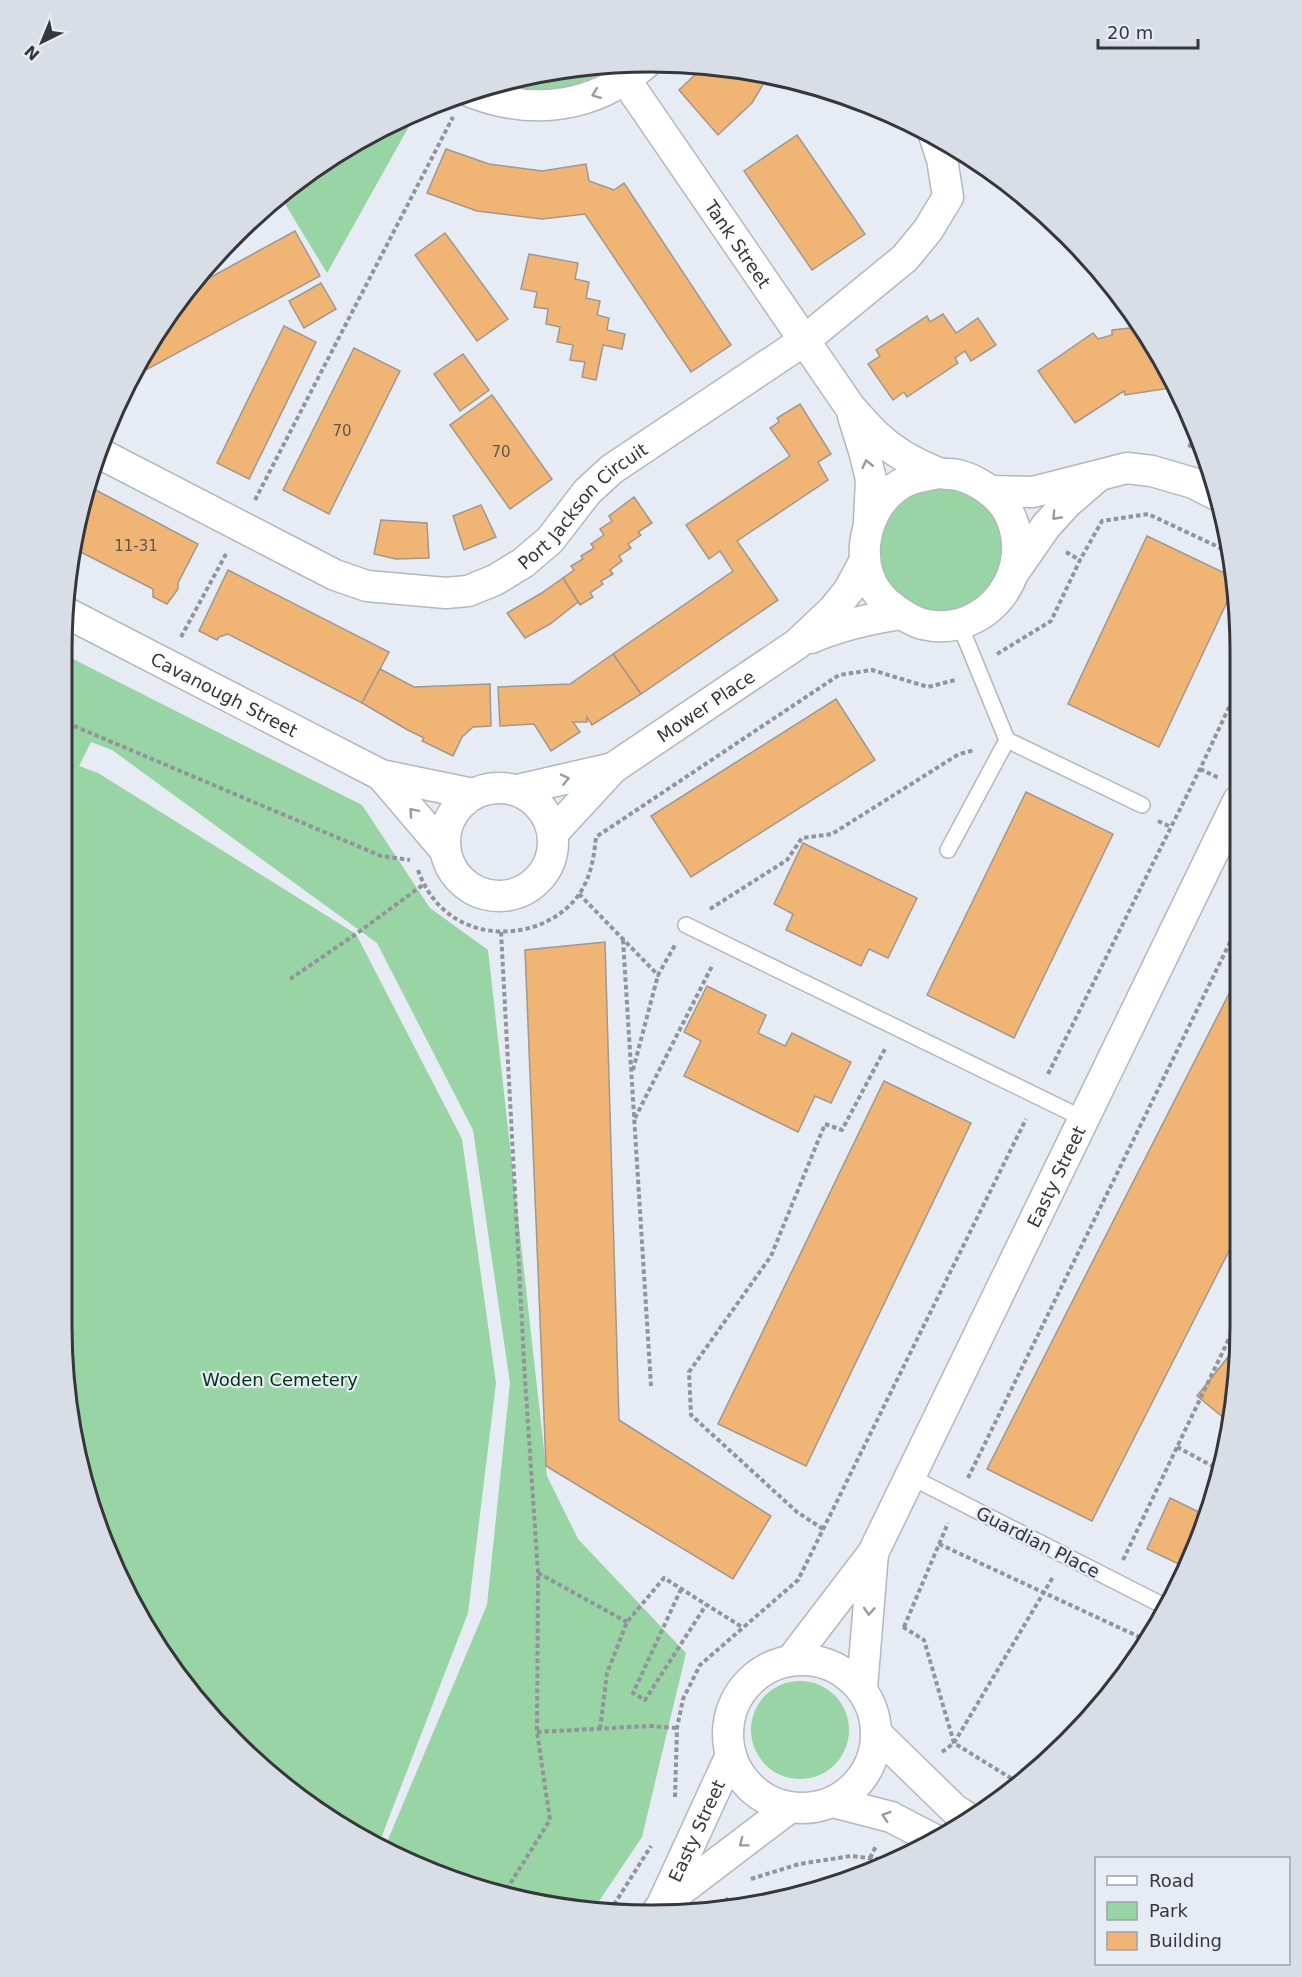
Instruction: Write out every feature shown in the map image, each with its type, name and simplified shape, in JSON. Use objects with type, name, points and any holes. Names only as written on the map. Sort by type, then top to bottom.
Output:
[{"type":"street","name":"Tank Street","points":[[465,103],[502,102],[548,106],[575,102],[592,96],[634,72]]},
{"type":"street","name":"Tank Street","points":[[635,72],[849,407],[878,438],[903,455],[938,473]]},
{"type":"street","name":"Port Jackson Circuit","points":[[106,457],[335,575],[367,586],[446,593],[468,591],[495,580],[524,563],[550,540],[587,492],[612,469],[805,340],[905,258],[928,230],[948,196],[939,149]]},
{"type":"street","name":"Tank Street","points":[[849,407],[862,442],[871,479],[869,522]]},
{"type":"street","points":[[990,491],[1033,492],[1127,468],[1152,471],[1193,483],[1207,490]]},
{"type":"street","points":[[1014,572],[1018,550],[1015,528],[1005,508],[990,491],[975,481],[957,474],[938,473],[916,477],[896,487],[880,502],[869,522],[865,540],[865,560],[871,582],[884,600],[901,615],[922,624],[945,626],[968,621],[988,610],[1004,593],[1014,572],[1047,526],[1067,503],[1098,476]]},
{"type":"street","name":"Mower Place","points":[[553,833],[613,768],[796,644],[833,610],[849,590],[865,560]]},
{"type":"street","name":"Mower Place","points":[[796,644],[834,628],[862,620],[901,615]]},
{"type":"street","name":"Cavanough Street","points":[[73,616],[381,775],[473,794]]},
{"type":"street","name":"Mower Place","points":[[517,790],[613,768]]},
{"type":"street","name":"Cavanough Street","points":[[381,775],[445,849]]},
{"type":"street","points":[[502,787],[517,790],[530,797],[549,819],[553,833],[553,850],[548,867],[538,880],[524,890],[508,896],[490,896],[474,890],[460,880],[450,866],[445,849],[445,833],[450,818],[460,804],[473,794],[487,788],[502,787]]},
{"type":"street","name":"Easty Street","points":[[792,1659],[873,1552],[1084,1119],[1229,840]]},
{"type":"street","name":"Easty Street","points":[[862,1688],[873,1552]]},
{"type":"street","points":[[792,1659],[812,1659],[831,1664],[848,1674],[862,1688],[873,1710],[877,1734],[874,1755],[866,1774],[851,1791],[833,1802],[812,1808],[789,1808],[770,1801],[753,1789],[739,1774],[731,1755],[727,1729],[733,1704],[747,1683],[768,1667],[792,1659]]},
{"type":"street","points":[[877,1734],[962,1814]]},
{"type":"street","name":"Easty Street","points":[[660,1905],[731,1755]]},
{"type":"street","points":[[833,1802],[891,1817],[925,1835]]},
{"type":"street","name":"Easty Street","points":[[665,1905],[789,1808]]},
{"type":"lane","points":[[959,623],[1007,740],[1142,805]]},
{"type":"lane","points":[[948,850],[1007,740]]},
{"type":"lane","points":[[686,925],[1084,1119]]},
{"type":"lane","name":"Guardian Place","points":[[911,1476],[1159,1603]]},
{"type":"path","points":[[167,664],[463,104]]},
{"type":"path","points":[[1180,443],[1192,446]]},
{"type":"path","points":[[409,855],[415,861],[424,884],[443,909],[470,926],[501,932],[531,928],[558,916],[579,894],[592,867],[596,837],[839,675],[872,670],[928,687],[954,681],[1051,621],[1080,560],[1102,521],[1148,514],[1221,548]]},
{"type":"path","points":[[675,1798],[677,1728],[683,1699],[700,1665],[798,1580],[1230,705]]},
{"type":"path","points":[[72,725],[381,856],[415,861]]},
{"type":"path","points":[[631,1076],[658,975],[686,925],[787,860],[802,838],[832,834],[960,754],[1007,740]]},
{"type":"path","points":[[290,979],[424,884]]},
{"type":"path","points":[[579,894],[658,975]]},
{"type":"path","points":[[501,932],[524,1367],[538,1573],[537,1732],[550,1820],[507,1887]]},
{"type":"path","points":[[622,939],[651,1386]]},
{"type":"path","points":[[1011,1778],[954,1743],[924,1640],[904,1627],[957,1500],[1230,942]]},
{"type":"path","points":[[634,1118],[723,943]]},
{"type":"path","points":[[823,1529],[797,1512],[691,1416],[689,1372],[771,1256],[825,1124],[842,1130],[897,1027]]},
{"type":"path","points":[[1119,1569],[1230,1336]]},
{"type":"path","points":[[1177,1447],[1212,1466]]},
{"type":"path","points":[[939,1544],[1139,1637]]},
{"type":"path","points":[[954,1743],[1066,1556]]},
{"type":"path","points":[[538,1573],[627,1622]]},
{"type":"path","points":[[600,1729],[607,1673],[627,1622],[664,1578],[742,1627]]},
{"type":"path","points":[[681,1589],[633,1692],[645,1700],[706,1605]]},
{"type":"path","points":[[537,1732],[649,1726],[677,1728]]},
{"type":"path","points":[[614,1904],[657,1837]]},
{"type":"path","points":[[748,1880],[799,1864],[851,1856],[877,1859]]},
{"type":"path","points":[[725,1900],[733,1893]]},
{"type":"green space","points":[[600,74],[539,100],[503,92],[538,83]]},
{"type":"green space","points":[[410,125],[327,273],[285,204],[282,206],[329,170]]},
{"type":"green space","points":[[958,481],[1000,514],[1006,568],[975,607],[921,614],[881,586],[874,522],[888,499]]},
{"type":"green space","name":"Woden Cemetery","points":[[72,659],[362,805],[430,908],[488,950],[547,1476],[578,1539],[686,1653],[642,1837],[598,1902],[538,1894],[501,1885],[429,1861],[387,1841],[487,1605],[510,1383],[473,1130],[377,943],[112,750],[91,742],[79,766],[98,773],[356,934],[462,1139],[496,1383],[468,1613],[381,1838],[329,1807],[299,1785],[269,1761],[216,1708],[170,1648],[150,1616],[116,1548],[92,1476],[83,1439],[73,1364]]},
{"type":"green space","points":[[800,1681],[819,1684],[835,1695],[846,1711],[849,1730],[846,1749],[835,1765],[819,1776],[800,1779],[781,1776],[765,1765],[754,1749],[751,1730],[754,1711],[765,1695],[781,1684]]},
{"type":"building","points":[[696,74],[764,83],[752,103],[718,135],[679,90]]},
{"type":"building","points":[[797,135],[865,234],[812,270],[744,171]]},
{"type":"building","points":[[446,149],[489,164],[542,171],[586,164],[589,181],[614,190],[624,183],[731,345],[691,372],[585,214],[542,219],[477,211],[427,193]]},
{"type":"building","points":[[295,231],[320,276],[145,370],[170,329],[209,278]]},
{"type":"building","points":[[445,233],[508,319],[477,341],[415,255]]},
{"type":"building","points":[[529,254],[578,263],[575,279],[589,282],[586,298],[600,301],[597,315],[609,318],[607,330],[625,334],[622,349],[603,345],[596,380],[582,377],[585,362],[570,360],[573,345],[557,342],[560,327],[546,324],[548,309],[534,307],[537,292],[521,289]]},
{"type":"building","points":[[321,283],[336,309],[304,328],[289,301]]},
{"type":"building","points":[[943,314],[956,333],[978,318],[996,345],[971,361],[965,351],[955,358],[958,363],[907,397],[904,392],[893,400],[868,364],[880,356],[876,350],[927,316],[930,322]]},
{"type":"building","points":[[284,326],[316,342],[249,479],[217,463]]},
{"type":"building","points":[[1131,328],[1167,389],[1125,395],[1124,391],[1075,423],[1038,371],[1093,333],[1098,339],[1112,335],[1112,330]]},
{"type":"building","points":[[354,348],[400,371],[329,514],[283,490]]},
{"type":"building","points":[[463,354],[489,390],[460,411],[434,374]]},
{"type":"building","points":[[492,395],[552,479],[510,509],[450,425]]},
{"type":"building","points":[[800,404],[831,454],[818,462],[828,480],[737,541],[778,600],[641,694],[613,654],[733,571],[720,551],[709,559],[686,525],[790,456],[770,428],[779,422],[777,418]]},
{"type":"building","points":[[95,490],[198,544],[178,583],[178,589],[167,604],[153,597],[153,589],[81,552]]},
{"type":"building","points":[[634,497],[652,523],[638,532],[641,535],[628,544],[631,548],[619,556],[622,561],[610,570],[613,574],[601,581],[603,584],[590,593],[593,597],[580,605],[563,578],[574,570],[571,566],[583,559],[581,556],[594,548],[591,544],[604,535],[600,529],[612,521],[609,516]]},
{"type":"building","points":[[481,505],[496,537],[464,550],[453,516]]},
{"type":"building","points":[[381,520],[427,523],[429,558],[396,559],[374,554]]},
{"type":"building","points":[[1147,536],[1225,573],[1228,601],[1159,747],[1068,704]]},
{"type":"building","points":[[228,570],[389,652],[362,703],[228,634],[217,640],[199,631]]},
{"type":"building","points":[[563,578],[578,602],[550,624],[525,638],[507,613]]},
{"type":"building","points":[[613,654],[641,694],[592,725],[587,717],[587,722],[573,722],[580,732],[551,751],[534,724],[500,726],[498,687],[570,684]]},
{"type":"building","points":[[380,669],[414,687],[490,684],[491,726],[473,727],[462,737],[453,756],[422,741],[424,738],[362,703]]},
{"type":"building","points":[[836,699],[875,760],[691,877],[651,816]]},
{"type":"building","points":[[1026,792],[1113,834],[1014,1038],[927,995]]},
{"type":"building","points":[[803,843],[917,898],[888,958],[869,949],[861,966],[786,930],[793,914],[774,904]]},
{"type":"building","points":[[605,942],[619,1420],[771,1516],[733,1579],[546,1466],[525,950]]},
{"type":"building","points":[[707,986],[766,1015],[758,1033],[785,1046],[792,1033],[851,1062],[831,1103],[815,1096],[798,1132],[684,1076],[701,1041],[684,1032]]},
{"type":"building","points":[[1230,992],[1230,1249],[1092,1521],[987,1469]]},
{"type":"building","points":[[884,1081],[971,1123],[806,1466],[718,1424]]},
{"type":"building","points":[[1229,1356],[1223,1417],[1197,1396]]},
{"type":"building","points":[[1170,1498],[1199,1512],[1178,1564],[1147,1549]]}]
